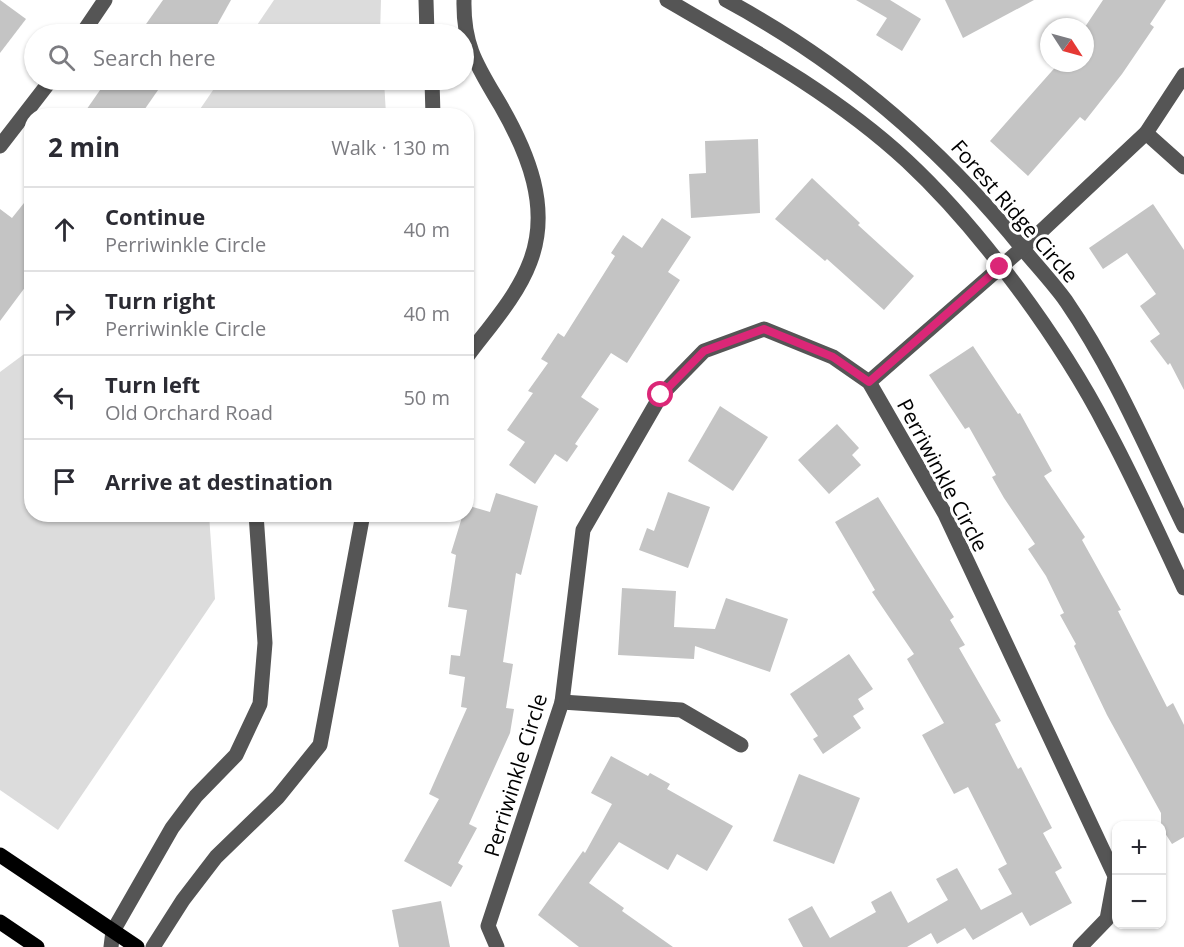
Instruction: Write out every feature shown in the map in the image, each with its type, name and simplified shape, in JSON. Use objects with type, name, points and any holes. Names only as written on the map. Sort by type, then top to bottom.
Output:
[{"type":"main road","points":[[0,855],[137,947]]},
{"type":"main road","points":[[0,922],[37,947]]},
{"type":"street","points":[[89,24],[105,0]]},
{"type":"street","points":[[426,0],[427,24]]},
{"type":"street","points":[[464,0],[465,24]]},
{"type":"street","points":[[667,0],[743,44],[839,106],[907,161],[978,238],[1057,345],[1107,428],[1184,588]]},
{"type":"street","name":"Forest Ridge Circle","points":[[726,0],[803,47],[892,113],[943,158],[1022,248],[1066,301],[1113,379],[1184,526]]},
{"type":"street","points":[[474,59],[486,85],[528,158],[537,193],[536,242],[530,264],[508,300],[474,347]]},
{"type":"street","points":[[869,382],[1022,248],[1146,133],[1184,75]]},
{"type":"street","points":[[29,108],[43,90]]},
{"type":"street","points":[[432,90],[433,108]]},
{"type":"street","points":[[0,146],[24,115]]},
{"type":"street","points":[[1146,133],[1184,166]]},
{"type":"street","name":"Perriwinkle Circle","points":[[497,947],[488,926],[562,702],[583,530],[661,395],[704,351],[764,329],[833,357],[869,382],[945,514],[1115,876],[1107,919],[1080,947]]},
{"type":"street","points":[[111,947],[113,931],[172,828],[196,796],[236,755],[260,704],[265,643],[256,522]]},
{"type":"street","points":[[153,947],[183,900],[216,857],[278,797],[320,745],[362,522]]},
{"type":"street","points":[[562,702],[681,710],[741,745]]},
{"type":"shaded area","points":[[274,0],[381,0],[380,24],[258,24]]},
{"type":"shaded area","points":[[213,90],[385,90],[386,108],[201,108]]},
{"type":"shaded area","points":[[24,354],[24,522],[210,522],[215,599],[58,830],[0,790],[0,372]]},
{"type":"building","points":[[0,0],[26,19],[0,53]]},
{"type":"building","points":[[163,0],[231,0],[218,24],[146,24]]},
{"type":"building","points":[[856,0],[890,0],[921,19],[902,51],[876,35],[887,18]]},
{"type":"building","points":[[945,0],[1034,0],[963,38]]},
{"type":"building","points":[[1103,0],[1166,0],[1150,24],[1154,27],[1122,74],[1085,121],[1080,117],[1028,176],[990,141],[1051,72],[1094,72],[1094,18],[1091,18]]},
{"type":"building","points":[[100,90],[158,90],[146,108],[88,108]]},
{"type":"building","points":[[758,139],[760,213],[691,218],[689,174],[706,173],[705,141]]},
{"type":"building","points":[[812,178],[860,223],[858,225],[914,276],[884,310],[827,259],[825,261],[775,219]]},
{"type":"building","points":[[24,203],[24,289],[0,321],[0,209],[12,218]]},
{"type":"building","points":[[1153,204],[1184,250],[1184,390],[1170,363],[1168,365],[1150,341],[1160,334],[1140,306],[1156,294],[1127,253],[1103,269],[1089,248]]},
{"type":"building","points":[[662,218],[691,237],[668,272],[680,280],[627,363],[611,353],[581,397],[599,409],[575,444],[578,446],[567,462],[555,454],[535,484],[509,465],[525,442],[507,430],[533,393],[528,391],[548,363],[541,359],[558,333],[564,337],[615,256],[611,253],[623,235],[642,248]]},
{"type":"building","points":[[973,346],[1018,414],[1020,413],[1052,471],[1044,476],[1085,537],[1082,540],[1121,610],[1118,611],[1167,707],[1173,703],[1184,725],[1184,837],[1172,844],[1166,835],[1166,821],[1161,821],[1161,813],[1107,715],[1074,646],[1076,644],[1060,615],[1064,613],[1046,576],[1028,549],[1035,544],[992,477],[996,475],[969,427],[965,429],[929,375]]},
{"type":"building","points":[[720,406],[768,437],[733,491],[688,461]]},
{"type":"building","points":[[837,424],[859,448],[852,455],[861,465],[829,494],[798,460]]},
{"type":"building","points":[[668,492],[710,507],[688,568],[639,550],[647,528],[654,531]]},
{"type":"building","points":[[496,493],[538,506],[521,575],[516,573],[503,662],[513,664],[506,708],[514,709],[510,733],[469,824],[477,828],[458,863],[463,866],[451,887],[404,861],[439,799],[429,794],[467,708],[461,707],[465,677],[449,674],[451,655],[460,656],[467,610],[448,607],[456,555],[451,553],[461,522],[474,522],[474,507],[490,512]]},
{"type":"building","points":[[878,497],[954,617],[950,620],[965,645],[959,648],[1001,721],[995,724],[1018,769],[1021,767],[1052,828],[1043,833],[1062,868],[1055,872],[1072,903],[1030,926],[1022,912],[973,940],[965,928],[937,944],[931,933],[907,947],[803,947],[788,919],[812,906],[830,938],[876,912],[871,902],[891,891],[908,923],[948,900],[936,879],[957,868],[981,910],[1012,894],[998,869],[1007,864],[968,787],[954,794],[922,735],[944,723],[907,659],[914,654],[872,592],[875,590],[835,522]]},
{"type":"building","points":[[622,588],[676,591],[674,627],[715,629],[726,598],[788,619],[770,672],[695,646],[694,659],[618,655]]},
{"type":"building","points":[[849,654],[873,689],[858,699],[864,709],[853,716],[861,728],[823,754],[813,739],[818,736],[790,694]]},
{"type":"building","points":[[611,756],[648,776],[650,773],[670,784],[667,789],[733,826],[707,871],[677,854],[668,870],[619,842],[589,883],[624,908],[622,911],[673,947],[579,947],[538,915],[583,851],[585,853],[612,804],[591,793]]},
{"type":"building","points":[[799,774],[860,798],[834,864],[773,841]]},
{"type":"building","points":[[441,901],[450,947],[399,947],[392,910]]},
{"type":"route","points":[[661,395],[704,351],[764,329],[833,357],[869,382],[1000,267]]}]
